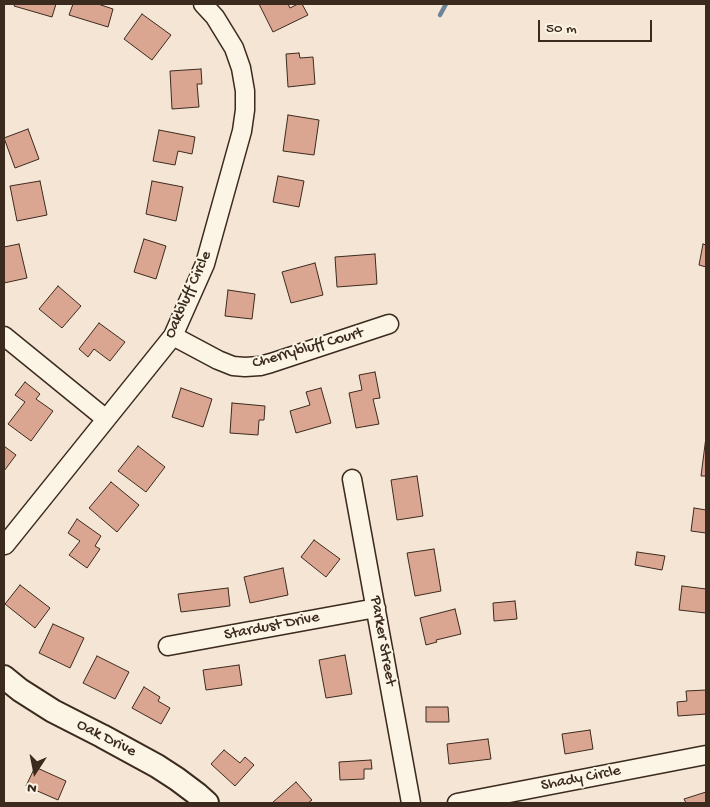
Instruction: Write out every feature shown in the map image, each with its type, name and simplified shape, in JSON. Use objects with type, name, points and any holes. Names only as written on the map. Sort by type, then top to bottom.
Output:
[{"type":"street","name":"Oakbluff Circle","points":[[4,548],[173,336],[206,264],[242,131],[245,91],[241,68],[234,48],[220,24],[203,4]]},
{"type":"street","name":"Cherrybluff Court","points":[[173,336],[218,360],[233,366],[245,367],[271,363],[389,324]]},
{"type":"street","points":[[4,336],[106,419]]},
{"type":"street","name":"Parker Street","points":[[352,479],[411,803]]},
{"type":"street","name":"Stardust Drive","points":[[168,646],[376,608]]},
{"type":"street","name":"Oak Drive","points":[[4,677],[20,690],[53,711],[157,766],[207,803]]},
{"type":"street","name":"Shady Circle","points":[[457,803],[706,755]]},
{"type":"building","points":[[15,4],[56,4],[52,17],[14,6]]},
{"type":"building","points":[[73,4],[98,4],[113,9],[108,27],[69,15]]},
{"type":"building","points":[[259,4],[288,4],[290,8],[302,4],[308,15],[273,32]]},
{"type":"building","points":[[142,14],[171,35],[152,60],[124,39]]},
{"type":"building","points":[[299,53],[300,58],[313,57],[315,84],[288,87],[286,54]]},
{"type":"building","points":[[201,69],[202,84],[197,84],[199,107],[172,109],[170,71]]},
{"type":"building","points":[[288,115],[319,120],[314,155],[283,151]]},
{"type":"building","points":[[28,129],[39,159],[15,168],[4,138]]},
{"type":"building","points":[[159,130],[195,137],[192,154],[178,151],[175,165],[153,161]]},
{"type":"building","points":[[278,176],[304,181],[299,207],[273,202]]},
{"type":"building","points":[[40,181],[47,215],[17,221],[10,186]]},
{"type":"building","points":[[152,181],[183,187],[176,221],[146,214]]},
{"type":"building","points":[[144,239],[166,246],[156,279],[134,272]]},
{"type":"building","points":[[19,244],[27,278],[4,283],[4,247]]},
{"type":"building","points":[[703,244],[706,245],[706,267],[699,265]]},
{"type":"building","points":[[375,254],[377,284],[337,287],[335,257]]},
{"type":"building","points":[[315,263],[323,295],[291,303],[282,272]]},
{"type":"building","points":[[58,286],[81,306],[62,328],[39,309]]},
{"type":"building","points":[[228,290],[255,294],[252,319],[225,316]]},
{"type":"building","points":[[99,323],[125,342],[110,361],[94,349],[88,357],[79,349]]},
{"type":"building","points":[[375,372],[380,398],[373,399],[379,424],[356,428],[349,393],[362,390],[359,375]]},
{"type":"building","points":[[25,382],[40,394],[36,399],[53,411],[31,441],[8,424],[25,402],[15,395]]},
{"type":"building","points":[[181,388],[212,399],[203,427],[172,417]]},
{"type":"building","points":[[321,388],[331,423],[296,433],[290,411],[310,405],[306,392]]},
{"type":"building","points":[[232,403],[265,406],[264,420],[259,420],[258,435],[230,433]]},
{"type":"building","points":[[706,437],[706,476],[701,476]]},
{"type":"building","points":[[4,446],[16,455],[4,471]]},
{"type":"building","points":[[138,446],[165,467],[146,492],[118,471]]},
{"type":"building","points":[[417,476],[423,516],[397,520],[391,480]]},
{"type":"building","points":[[111,482],[139,505],[117,532],[89,508]]},
{"type":"building","points":[[694,508],[706,510],[706,533],[691,531]]},
{"type":"building","points":[[77,519],[101,536],[95,546],[100,549],[87,568],[69,555],[80,541],[68,533]]},
{"type":"building","points":[[314,540],[340,559],[326,577],[301,557]]},
{"type":"building","points":[[434,549],[441,591],[415,596],[407,553]]},
{"type":"building","points":[[637,552],[665,556],[662,570],[635,565]]},
{"type":"building","points":[[283,568],[288,595],[250,603],[244,577]]},
{"type":"building","points":[[20,585],[50,608],[35,628],[5,604]]},
{"type":"building","points":[[682,586],[706,589],[706,613],[679,610]]},
{"type":"building","points":[[228,588],[230,606],[181,612],[178,594]]},
{"type":"building","points":[[515,601],[517,619],[494,621],[493,603]]},
{"type":"building","points":[[455,609],[461,634],[436,640],[437,642],[426,645],[420,618]]},
{"type":"building","points":[[53,624],[84,638],[70,668],[39,653]]},
{"type":"building","points":[[345,655],[352,694],[326,698],[319,660]]},
{"type":"building","points":[[97,656],[129,672],[115,699],[83,683]]},
{"type":"building","points":[[239,665],[242,685],[206,690],[203,670]]},
{"type":"building","points":[[144,687],[160,697],[158,701],[170,708],[161,724],[132,708]]},
{"type":"building","points":[[706,690],[706,714],[678,716],[677,702],[687,701],[686,691]]},
{"type":"building","points":[[426,707],[448,707],[449,722],[426,722]]},
{"type":"building","points":[[590,730],[593,749],[565,754],[562,734]]},
{"type":"building","points":[[488,739],[491,759],[449,764],[447,744]]},
{"type":"building","points":[[224,750],[240,763],[245,757],[254,765],[235,786],[211,764]]},
{"type":"building","points":[[371,760],[372,769],[364,769],[364,779],[340,780],[339,762]]},
{"type":"building","points":[[35,767],[66,781],[58,800],[26,786]]},
{"type":"building","points":[[296,782],[312,800],[308,803],[272,803]]},
{"type":"building","points":[[706,792],[706,803],[686,803],[684,799]]},
{"type":"waterway","points":[[440,15],[446,4]]}]
